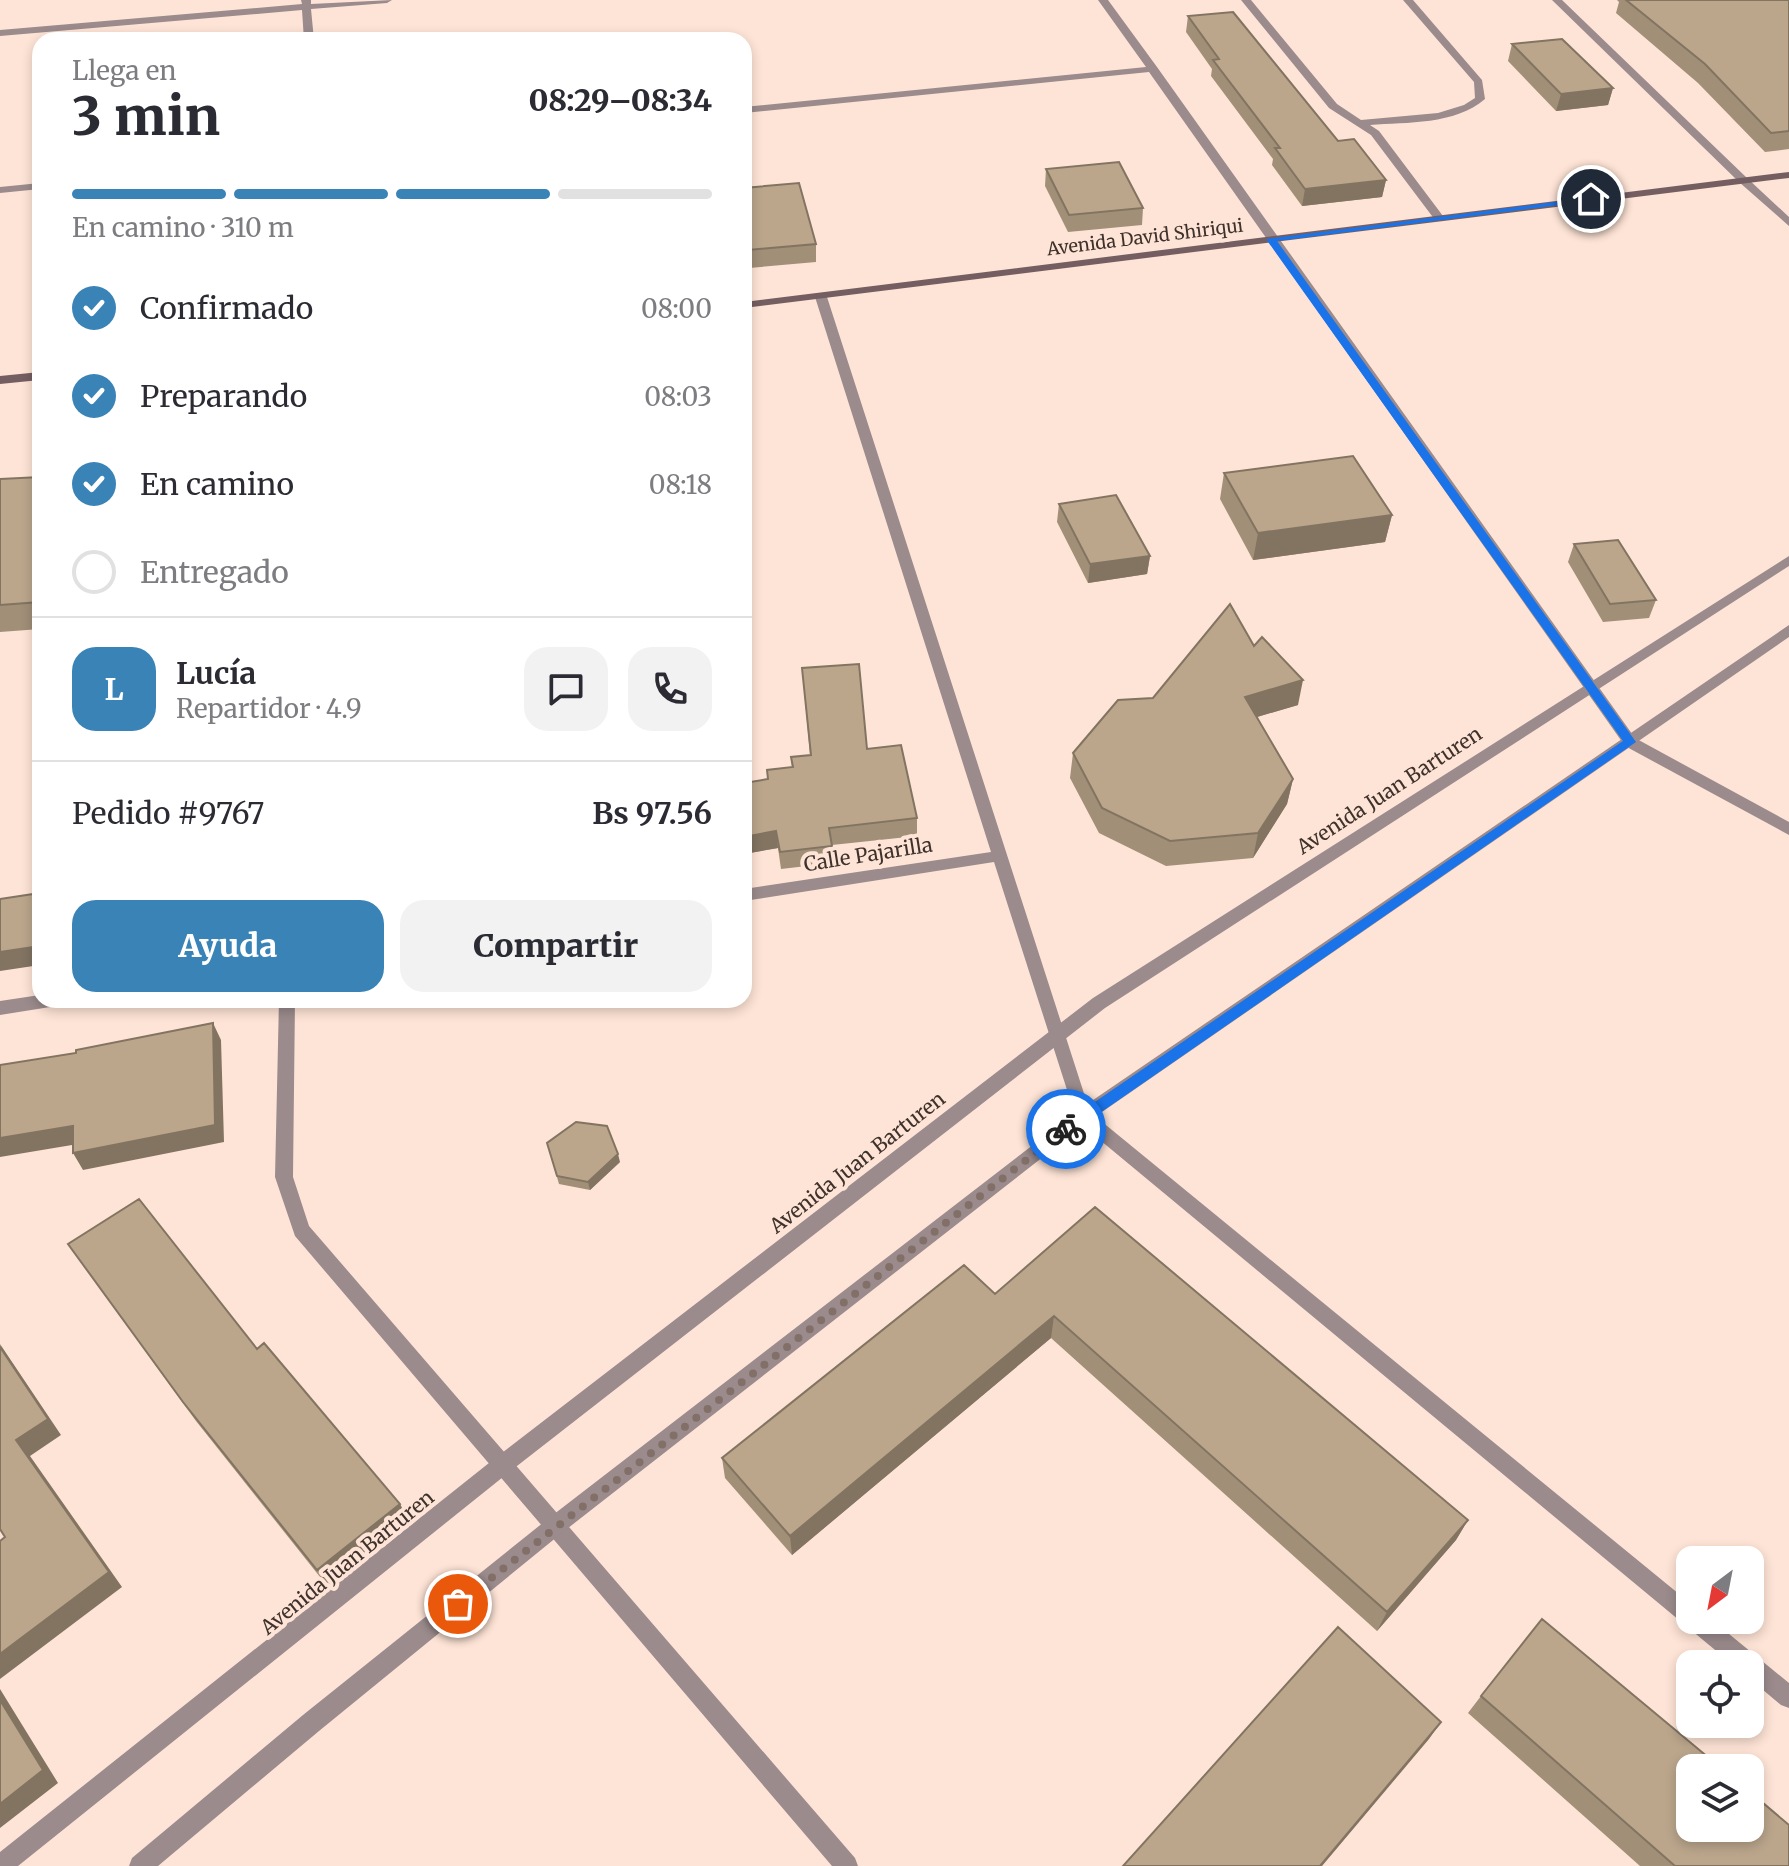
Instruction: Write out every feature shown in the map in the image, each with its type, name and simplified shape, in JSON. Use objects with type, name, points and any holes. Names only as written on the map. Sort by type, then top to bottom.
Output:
[{"type":"main road","name":"Avenida David Shiriqui","points":[[752,304],[1789,175]]},
{"type":"main road","points":[[0,380],[32,377]]},
{"type":"street","points":[[0,33],[306,3],[387,0]]},
{"type":"street","points":[[1103,0],[1630,742],[1789,829]]},
{"type":"street","points":[[1246,0],[1333,106],[1375,133],[1439,218]]},
{"type":"street","points":[[1359,123],[1449,114],[1466,110],[1480,99],[1479,82],[1408,0]]},
{"type":"street","points":[[1557,0],[1789,223]]},
{"type":"street","points":[[306,3],[308,32]]},
{"type":"street","points":[[752,109],[1154,69]]},
{"type":"street","points":[[0,190],[32,187]]},
{"type":"street","points":[[821,297],[1083,1116],[1676,1604]]},
{"type":"street","name":"Avenida Juan Barturen","points":[[0,1866],[501,1466],[1099,1003],[1789,560]]},
{"type":"street","points":[[140,1866],[556,1525],[1083,1116],[1789,630]]},
{"type":"street","name":"Calle Pajarilla","points":[[752,894],[999,856]]},
{"type":"street","points":[[0,1008],[32,1003]]},
{"type":"street","points":[[287,1008],[284,1177],[301,1230],[847,1866]]},
{"type":"street","points":[[1712,1634],[1731,1650]]},
{"type":"street","points":[[1764,1677],[1789,1697]]},
{"type":"building","points":[[1626,0],[1789,0],[1789,131],[1771,133],[1705,64]]},
{"type":"building","points":[[1233,12],[1338,141],[1354,139],[1386,180],[1305,189],[1275,148],[1280,148],[1213,60],[1219,59],[1188,16]]},
{"type":"building","points":[[1562,39],[1613,88],[1561,94],[1512,44]]},
{"type":"building","points":[[1119,162],[1143,208],[1069,215],[1046,169]]},
{"type":"building","points":[[799,183],[816,244],[752,250],[752,187]]},
{"type":"building","points":[[1353,456],[1392,515],[1258,533],[1224,473]]},
{"type":"building","points":[[32,477],[32,603],[0,605],[0,479]]},
{"type":"building","points":[[1116,495],[1150,556],[1090,564],[1059,504]]},
{"type":"building","points":[[1618,540],[1656,600],[1610,604],[1574,544]]},
{"type":"building","points":[[1230,604],[1254,646],[1262,637],[1303,680],[1245,697],[1293,779],[1258,833],[1170,841],[1102,808],[1073,753],[1118,700],[1153,698]]},
{"type":"building","points":[[859,664],[867,749],[901,745],[917,818],[829,828],[832,846],[780,852],[776,831],[752,836],[752,782],[768,779],[767,770],[793,767],[791,757],[811,755],[802,668]]},
{"type":"building","points":[[32,894],[32,947],[0,952],[0,899]]},
{"type":"building","points":[[213,1023],[215,1125],[73,1153],[73,1126],[0,1138],[0,1065],[76,1053],[76,1050]]},
{"type":"building","points":[[576,1122],[607,1126],[618,1154],[588,1182],[557,1176],[547,1143]]},
{"type":"building","points":[[139,1199],[257,1349],[264,1343],[400,1504],[317,1570],[183,1402],[68,1244]]},
{"type":"building","points":[[1095,1207],[1468,1520],[1387,1612],[1054,1316],[790,1536],[722,1458],[964,1265],[995,1294]]},
{"type":"building","points":[[0,1347],[48,1419],[16,1440],[109,1572],[0,1654],[0,1541],[5,1537],[0,1529]]},
{"type":"building","points":[[1542,1619],[1676,1731],[1676,1738],[1685,1738],[1704,1754],[1676,1754],[1676,1842],[1764,1842],[1764,1804],[1789,1825],[1789,1866],[1675,1866],[1481,1696]]},
{"type":"building","points":[[1338,1627],[1441,1722],[1320,1866],[1123,1866]]},
{"type":"building","points":[[0,1700],[43,1770],[0,1804]]},
{"type":"way so far","points":[[458,1604],[1066,1129]]},
{"type":"route","points":[[1066,1129],[1630,742],[1271,239],[1591,199]]}]
